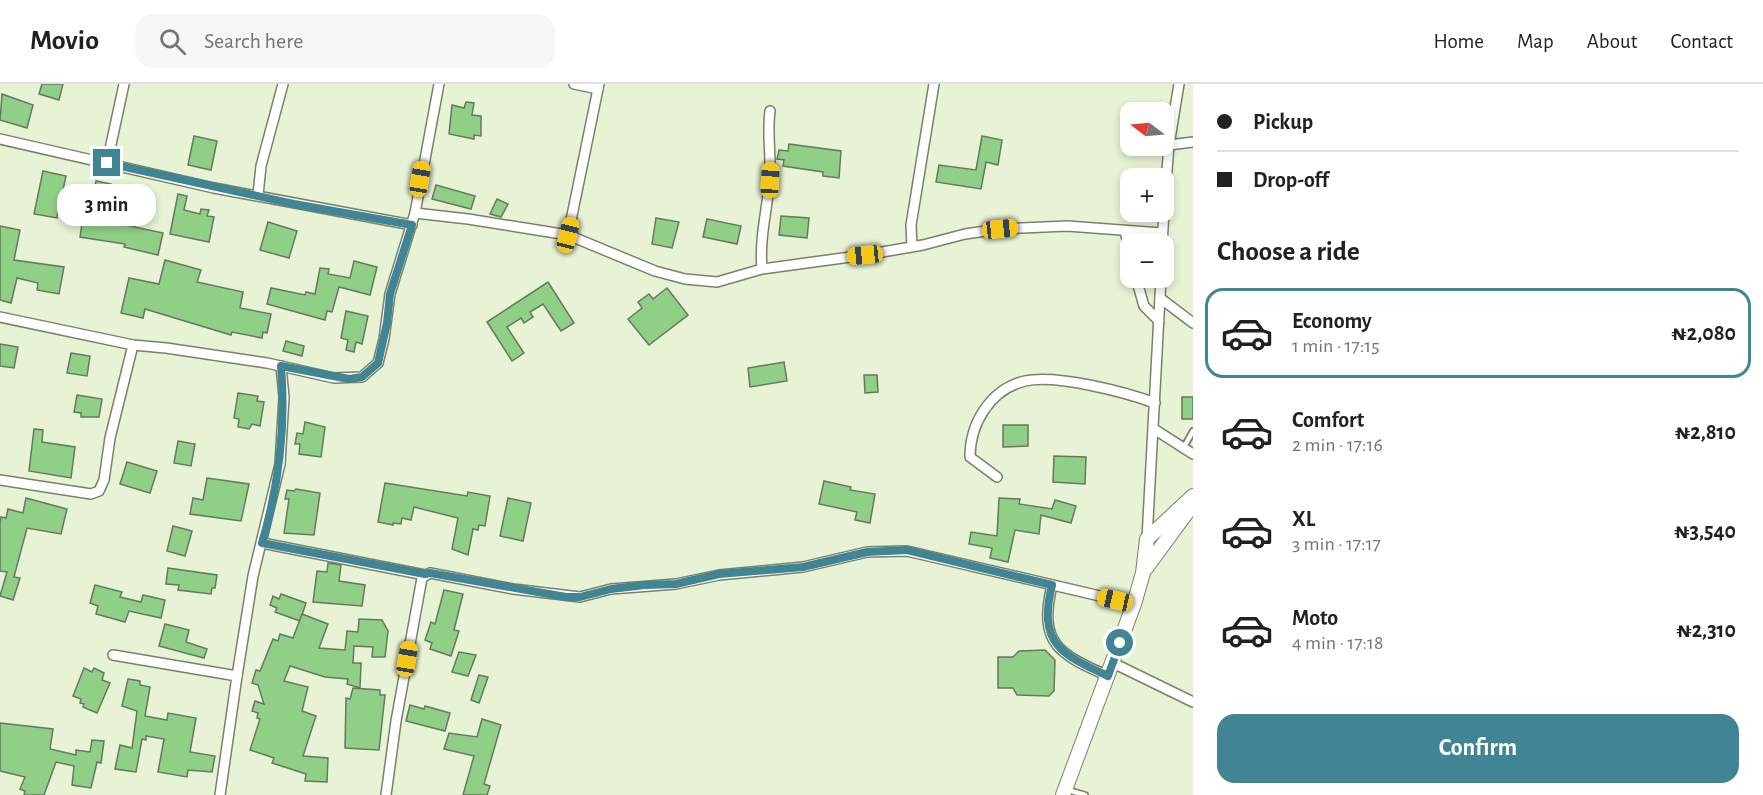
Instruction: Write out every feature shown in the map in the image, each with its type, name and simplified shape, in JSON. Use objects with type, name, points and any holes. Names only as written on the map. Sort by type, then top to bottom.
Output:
[{"type":"street","points":[[107,163],[124,84]]},
{"type":"street","points":[[258,195],[271,125],[283,84]]},
{"type":"street","points":[[0,317],[133,345],[281,366],[349,379],[362,377],[378,363],[390,294],[415,213],[440,84]]},
{"type":"street","points":[[568,235],[599,86],[574,84]]},
{"type":"street","points":[[912,246],[911,225],[934,84]]},
{"type":"street","points":[[1174,114],[1179,84]]},
{"type":"street","points":[[762,269],[760,253],[771,164],[768,139],[770,111]]},
{"type":"street","points":[[0,139],[258,195],[412,225]]},
{"type":"street","points":[[1174,144],[1193,142]]},
{"type":"street","points":[[415,213],[568,235],[655,271],[685,279],[717,282],[762,269],[912,246],[965,234],[1026,226],[1162,233],[1163,222]]},
{"type":"street","points":[[1139,288],[1144,306],[1159,321]]},
{"type":"street","points":[[1064,792],[1134,604],[1143,573],[1154,429],[1160,288]]},
{"type":"street","points":[[1160,298],[1193,323]]},
{"type":"street","points":[[0,480],[91,495],[99,491],[104,480],[110,438],[133,345]]},
{"type":"street","points":[[220,795],[237,676],[248,622],[253,576],[280,464],[284,397],[281,366]]},
{"type":"street","points":[[997,477],[970,457],[970,441],[990,401],[1003,391],[1025,381],[1057,382],[1128,393],[1155,404]]},
{"type":"street","points":[[1154,429],[1193,454]]},
{"type":"street","points":[[1147,538],[1193,496]]},
{"type":"street","points":[[1143,573],[1193,504]]},
{"type":"street","points":[[262,543],[425,574],[465,578],[513,589],[580,597],[611,589],[676,584],[719,574],[803,567],[867,552],[907,550],[1134,604]]},
{"type":"street","points":[[386,795],[416,608],[425,574]]},
{"type":"street","points":[[1052,585],[1047,627],[1055,643],[1072,660],[1110,669],[1193,702]]},
{"type":"street","points":[[113,655],[237,676]]},
{"type":"lane","points":[[1184,447],[1193,431]]},
{"type":"lane","points":[[1064,792],[1085,795]]},
{"type":"building","points":[[42,84],[63,84],[59,100],[39,94]]},
{"type":"building","points":[[2,94],[33,105],[27,128],[0,120]]},
{"type":"building","points":[[466,102],[474,103],[472,115],[481,116],[481,136],[474,135],[474,139],[449,134],[452,105],[464,108]]},
{"type":"building","points":[[194,136],[217,141],[211,170],[188,165]]},
{"type":"building","points":[[982,136],[1002,140],[998,165],[986,162],[981,189],[936,182],[939,165],[976,170]]},
{"type":"building","points":[[789,144],[841,151],[839,178],[823,176],[823,172],[783,166],[784,160],[777,159],[779,150],[788,151]]},
{"type":"building","points":[[43,171],[66,176],[63,190],[87,195],[89,185],[95,186],[96,181],[111,184],[102,220],[163,233],[158,255],[124,247],[125,244],[80,237],[83,216],[58,210],[57,218],[34,214]]},
{"type":"building","points":[[436,185],[475,196],[471,209],[432,199]]},
{"type":"building","points":[[178,194],[187,196],[184,210],[200,214],[201,209],[209,210],[207,216],[214,217],[209,242],[170,234]]},
{"type":"building","points":[[497,199],[508,204],[501,217],[490,214]]},
{"type":"building","points":[[781,216],[809,218],[807,238],[779,235]]},
{"type":"building","points":[[656,218],[679,222],[672,248],[652,244]]},
{"type":"building","points":[[707,219],[741,226],[737,244],[703,237]]},
{"type":"building","points":[[268,222],[297,231],[289,258],[260,250]]},
{"type":"building","points":[[0,226],[20,230],[14,260],[64,267],[59,294],[37,290],[38,283],[17,278],[11,303],[0,300]]},
{"type":"building","points":[[165,260],[201,270],[197,282],[243,292],[240,308],[271,314],[267,333],[263,332],[262,338],[232,332],[231,335],[145,309],[143,318],[121,313],[129,278],[159,284]]},
{"type":"building","points":[[354,261],[377,267],[370,295],[339,287],[332,312],[327,311],[325,320],[267,304],[271,288],[305,295],[306,292],[315,294],[320,268],[329,269],[328,274],[350,278]]},
{"type":"building","points":[[548,282],[574,323],[561,331],[543,304],[530,312],[533,317],[524,323],[521,318],[507,327],[524,353],[512,361],[487,322]]},
{"type":"building","points":[[667,288],[688,315],[649,345],[628,319],[642,308],[638,302],[649,294],[653,299]]},
{"type":"building","points":[[346,311],[368,316],[362,344],[356,342],[354,352],[346,350],[348,340],[341,338]]},
{"type":"building","points":[[286,341],[304,346],[302,356],[283,351]]},
{"type":"building","points":[[0,344],[18,347],[14,368],[0,366]]},
{"type":"building","points":[[71,353],[90,356],[87,376],[67,373]]},
{"type":"building","points":[[784,362],[787,381],[750,387],[748,368]]},
{"type":"building","points":[[864,375],[877,375],[878,392],[865,393]]},
{"type":"building","points":[[238,393],[258,396],[257,401],[264,402],[260,426],[252,424],[249,429],[238,427],[239,419],[234,418]]},
{"type":"building","points":[[77,395],[102,399],[99,417],[81,417],[81,413],[74,412]]},
{"type":"building","points":[[1182,397],[1193,397],[1193,419],[1182,419]]},
{"type":"building","points":[[305,422],[325,427],[321,457],[299,454],[300,444],[295,444],[297,433],[303,434]]},
{"type":"building","points":[[1003,425],[1028,425],[1028,446],[1003,447]]},
{"type":"building","points":[[34,429],[43,430],[42,442],[75,447],[71,478],[29,471]]},
{"type":"building","points":[[178,441],[195,444],[191,466],[174,463]]},
{"type":"building","points":[[1054,456],[1086,457],[1085,484],[1053,482]]},
{"type":"building","points":[[127,462],[157,471],[150,493],[120,484]]},
{"type":"building","points":[[207,478],[249,484],[241,521],[190,514],[193,498],[203,500]]},
{"type":"building","points":[[824,481],[851,487],[850,490],[875,494],[870,523],[855,520],[857,512],[819,504]]},
{"type":"building","points":[[385,483],[467,496],[468,492],[490,496],[485,526],[479,525],[478,530],[473,529],[468,555],[452,549],[458,518],[414,507],[411,520],[402,518],[401,524],[393,523],[393,525],[378,522]]},
{"type":"building","points":[[296,489],[320,493],[314,535],[284,533],[289,499],[285,499],[287,490]]},
{"type":"building","points":[[26,498],[67,509],[61,534],[27,528],[14,577],[20,578],[13,600],[0,596],[7,572],[0,571],[0,522],[1,517],[6,518],[8,509],[23,513]]},
{"type":"building","points":[[508,498],[531,503],[523,541],[500,536]]},
{"type":"building","points":[[999,498],[1020,499],[1019,504],[1052,509],[1055,500],[1076,506],[1071,523],[1041,515],[1039,534],[1015,530],[1008,562],[990,558],[992,548],[969,544],[971,532],[997,536]]},
{"type":"building","points":[[173,526],[192,531],[185,556],[167,551]]},
{"type":"building","points":[[328,563],[341,565],[339,581],[365,585],[362,606],[313,602],[317,571],[327,572]]},
{"type":"building","points":[[168,568],[217,575],[215,588],[212,588],[211,594],[178,590],[179,585],[166,584]]},
{"type":"building","points":[[95,585],[122,592],[120,597],[141,602],[143,595],[165,600],[161,618],[129,611],[125,622],[96,614],[98,606],[90,603]]},
{"type":"building","points":[[444,590],[463,594],[454,630],[459,631],[451,656],[430,649],[432,643],[425,640],[431,622],[435,624]]},
{"type":"building","points":[[281,594],[306,603],[300,621],[275,612],[277,608],[270,605],[273,596],[279,599]]},
{"type":"building","points":[[302,614],[328,624],[319,648],[345,650],[347,631],[358,632],[359,619],[382,620],[388,631],[385,657],[372,657],[373,647],[354,646],[353,663],[361,663],[360,688],[347,684],[348,679],[325,677],[290,666],[284,681],[308,687],[302,711],[316,716],[303,756],[328,758],[327,782],[305,781],[306,774],[272,763],[274,758],[250,750],[260,719],[257,718],[258,713],[252,711],[255,701],[264,704],[258,685],[252,683],[256,670],[260,671],[273,639],[278,641],[280,634],[293,638]]},
{"type":"building","points":[[165,624],[189,630],[186,642],[207,649],[204,658],[159,646]]},
{"type":"building","points":[[1045,650],[1055,660],[1054,691],[1049,696],[1017,695],[1013,688],[998,688],[998,657],[1013,657],[1019,651]]},
{"type":"building","points":[[459,652],[476,655],[468,676],[452,672]]},
{"type":"building","points":[[84,668],[92,672],[94,668],[104,673],[102,680],[110,683],[97,713],[83,707],[84,704],[80,703],[81,699],[73,696]]},
{"type":"building","points":[[479,675],[488,677],[479,703],[471,700]]},
{"type":"building","points":[[128,679],[140,681],[140,685],[150,687],[145,716],[167,720],[168,713],[196,718],[190,752],[215,756],[212,772],[188,770],[187,777],[158,772],[164,739],[146,736],[146,740],[142,739],[136,772],[115,769],[120,745],[132,748],[137,711],[122,706]]},
{"type":"building","points":[[353,688],[380,690],[380,695],[385,695],[379,750],[345,748],[346,698],[350,699]]},
{"type":"building","points":[[410,705],[424,709],[425,706],[450,713],[445,731],[406,721]]},
{"type":"building","points":[[482,719],[501,725],[484,784],[490,786],[487,795],[463,795],[474,756],[444,749],[449,733],[477,737]]},
{"type":"building","points":[[0,723],[53,729],[50,749],[76,755],[76,750],[90,752],[92,740],[104,741],[101,763],[97,762],[91,788],[72,785],[74,766],[56,762],[44,795],[24,795],[25,791],[20,789],[25,777],[0,771]]},
{"type":"route","points":[[107,163],[214,188],[412,225],[395,273],[378,363],[362,377],[349,379],[334,378],[281,366],[284,397],[280,464],[262,543],[425,574],[465,578],[513,589],[566,597],[580,597],[611,589],[676,584],[719,574],[756,573],[803,567],[867,552],[907,550],[1052,585],[1048,602],[1047,627],[1055,643],[1072,660],[1108,676],[1120,643]]}]
